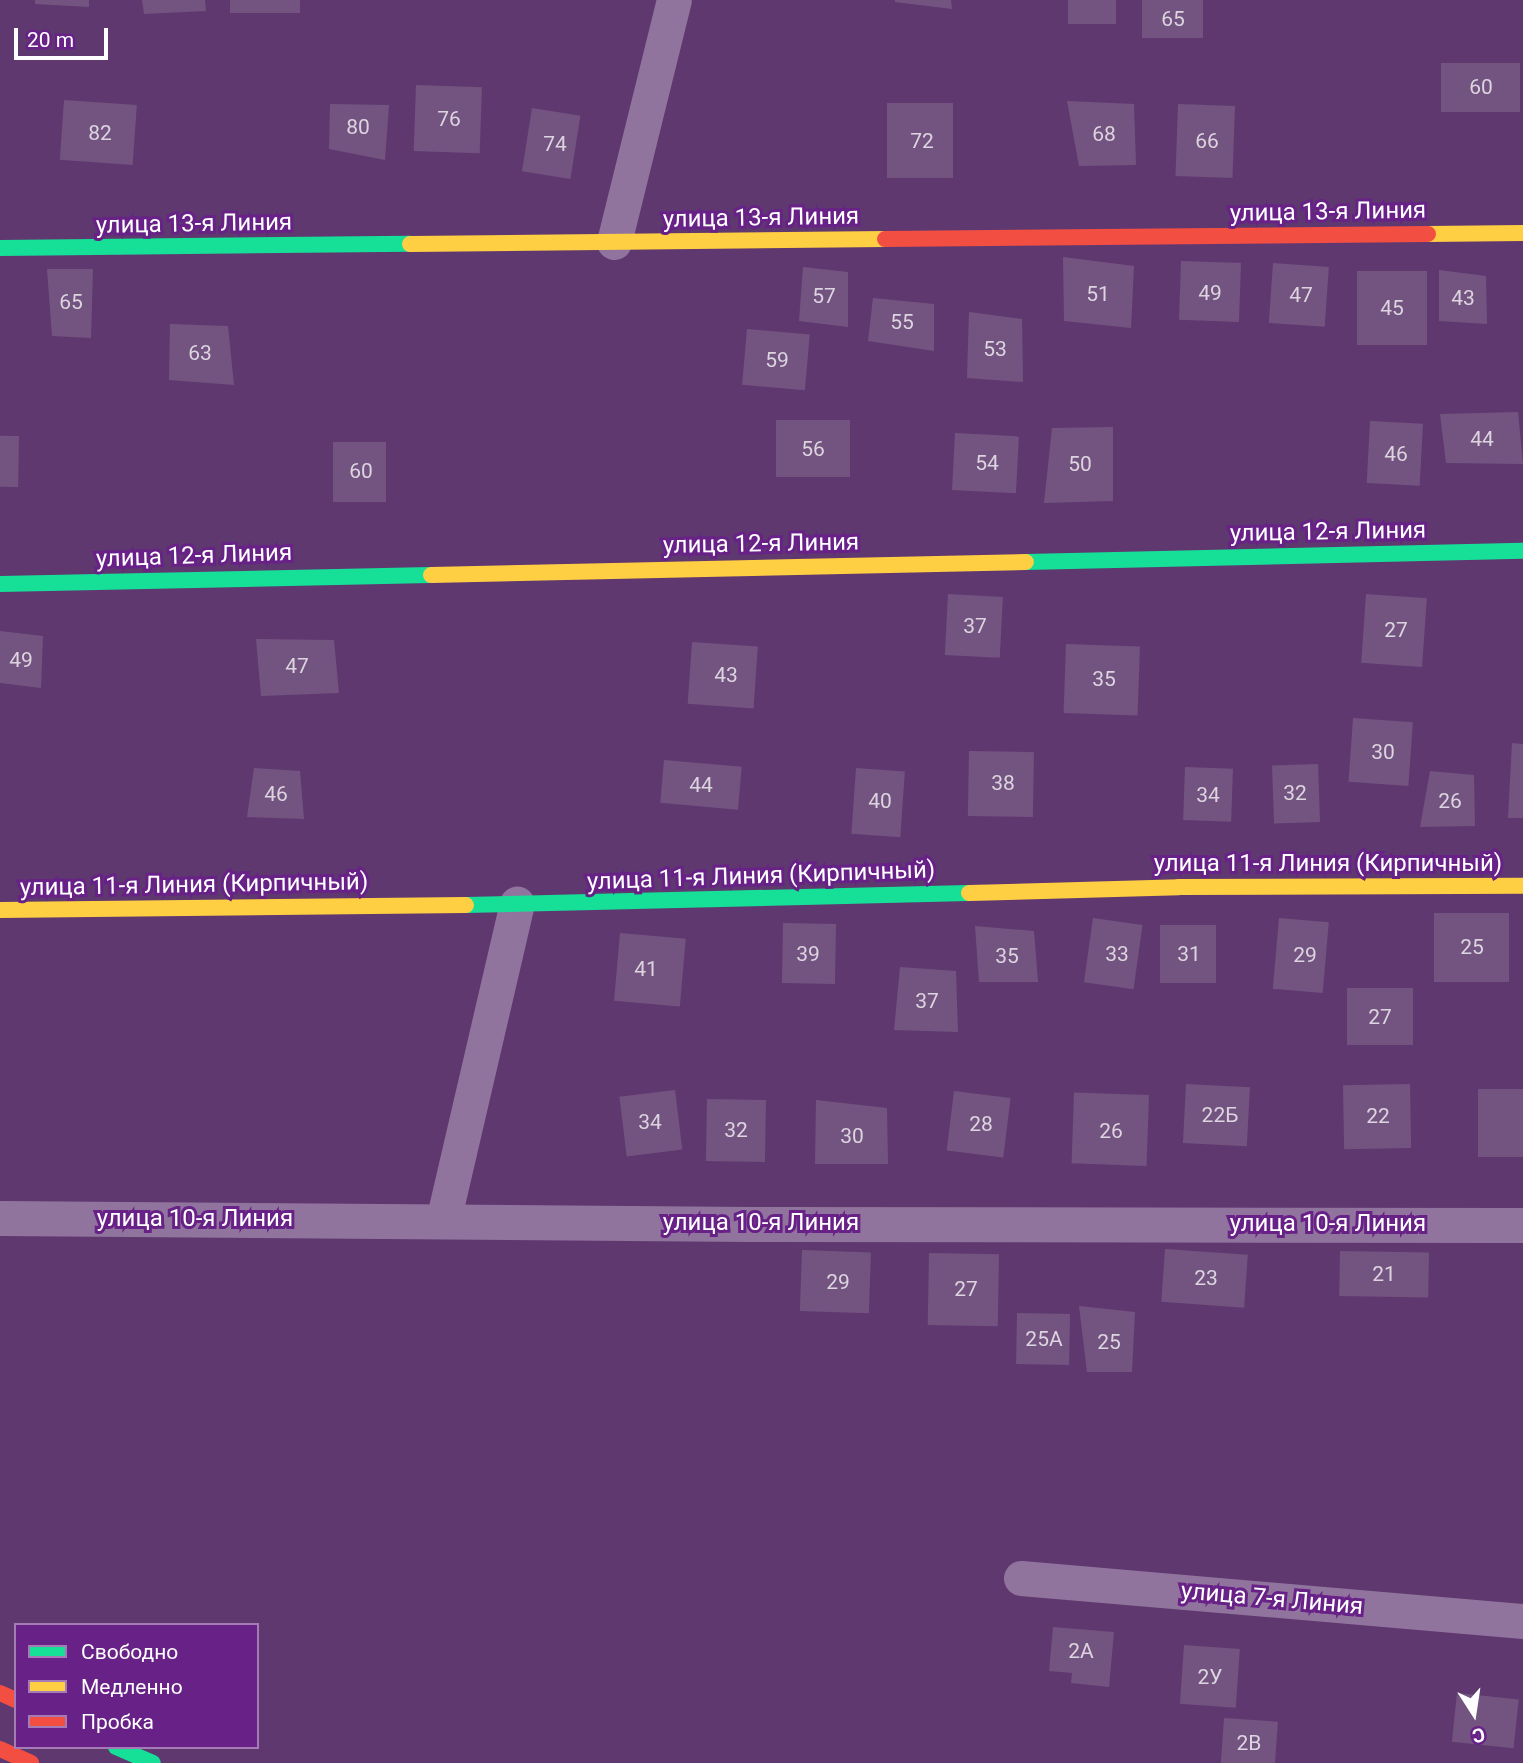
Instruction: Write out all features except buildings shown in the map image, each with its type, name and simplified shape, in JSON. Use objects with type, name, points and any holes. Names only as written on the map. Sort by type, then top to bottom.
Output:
[{"type":"street","points":[[614,242],[674,0]]},
{"type":"street","name":"улица 13-я Линия","points":[[0,248],[1523,233]]},
{"type":"street","name":"улица 12-я Линия","points":[[0,584],[1523,551]]},
{"type":"street","name":"улица 11-я Линия (Кирпичный)","points":[[0,910],[517,904],[1179,887],[1523,886]]},
{"type":"street","points":[[443,1221],[517,904]]},
{"type":"street","name":"улица 10-я Линия","points":[[0,1218],[1523,1224]]},
{"type":"street","name":"улица 7-я Линия","points":[[1021,1578],[1523,1621]]},
{"type":"street","points":[[0,1749],[31,1763]]},
{"type":"street","points":[[121,1749],[153,1763]]},
{"type":"traffic: fast","points":[[0,248],[410,244]]},
{"type":"traffic: fast","points":[[1026,562],[1523,551]]},
{"type":"traffic: fast","points":[[0,584],[431,575]]},
{"type":"traffic: fast","points":[[466,905],[969,893]]},
{"type":"traffic: fast","points":[[121,1749],[153,1763]]},
{"type":"traffic: slow","points":[[1428,234],[1523,233]]},
{"type":"traffic: slow","points":[[410,244],[885,239]]},
{"type":"traffic: slow","points":[[431,575],[1026,562]]},
{"type":"traffic: slow","points":[[969,893],[1179,887],[1523,886]]},
{"type":"traffic: slow","points":[[0,910],[466,905]]},
{"type":"traffic: jam","points":[[885,239],[1428,234]]},
{"type":"traffic: jam","points":[[0,1693],[14,1699]]},
{"type":"traffic: jam","points":[[0,1749],[31,1763]]}]
